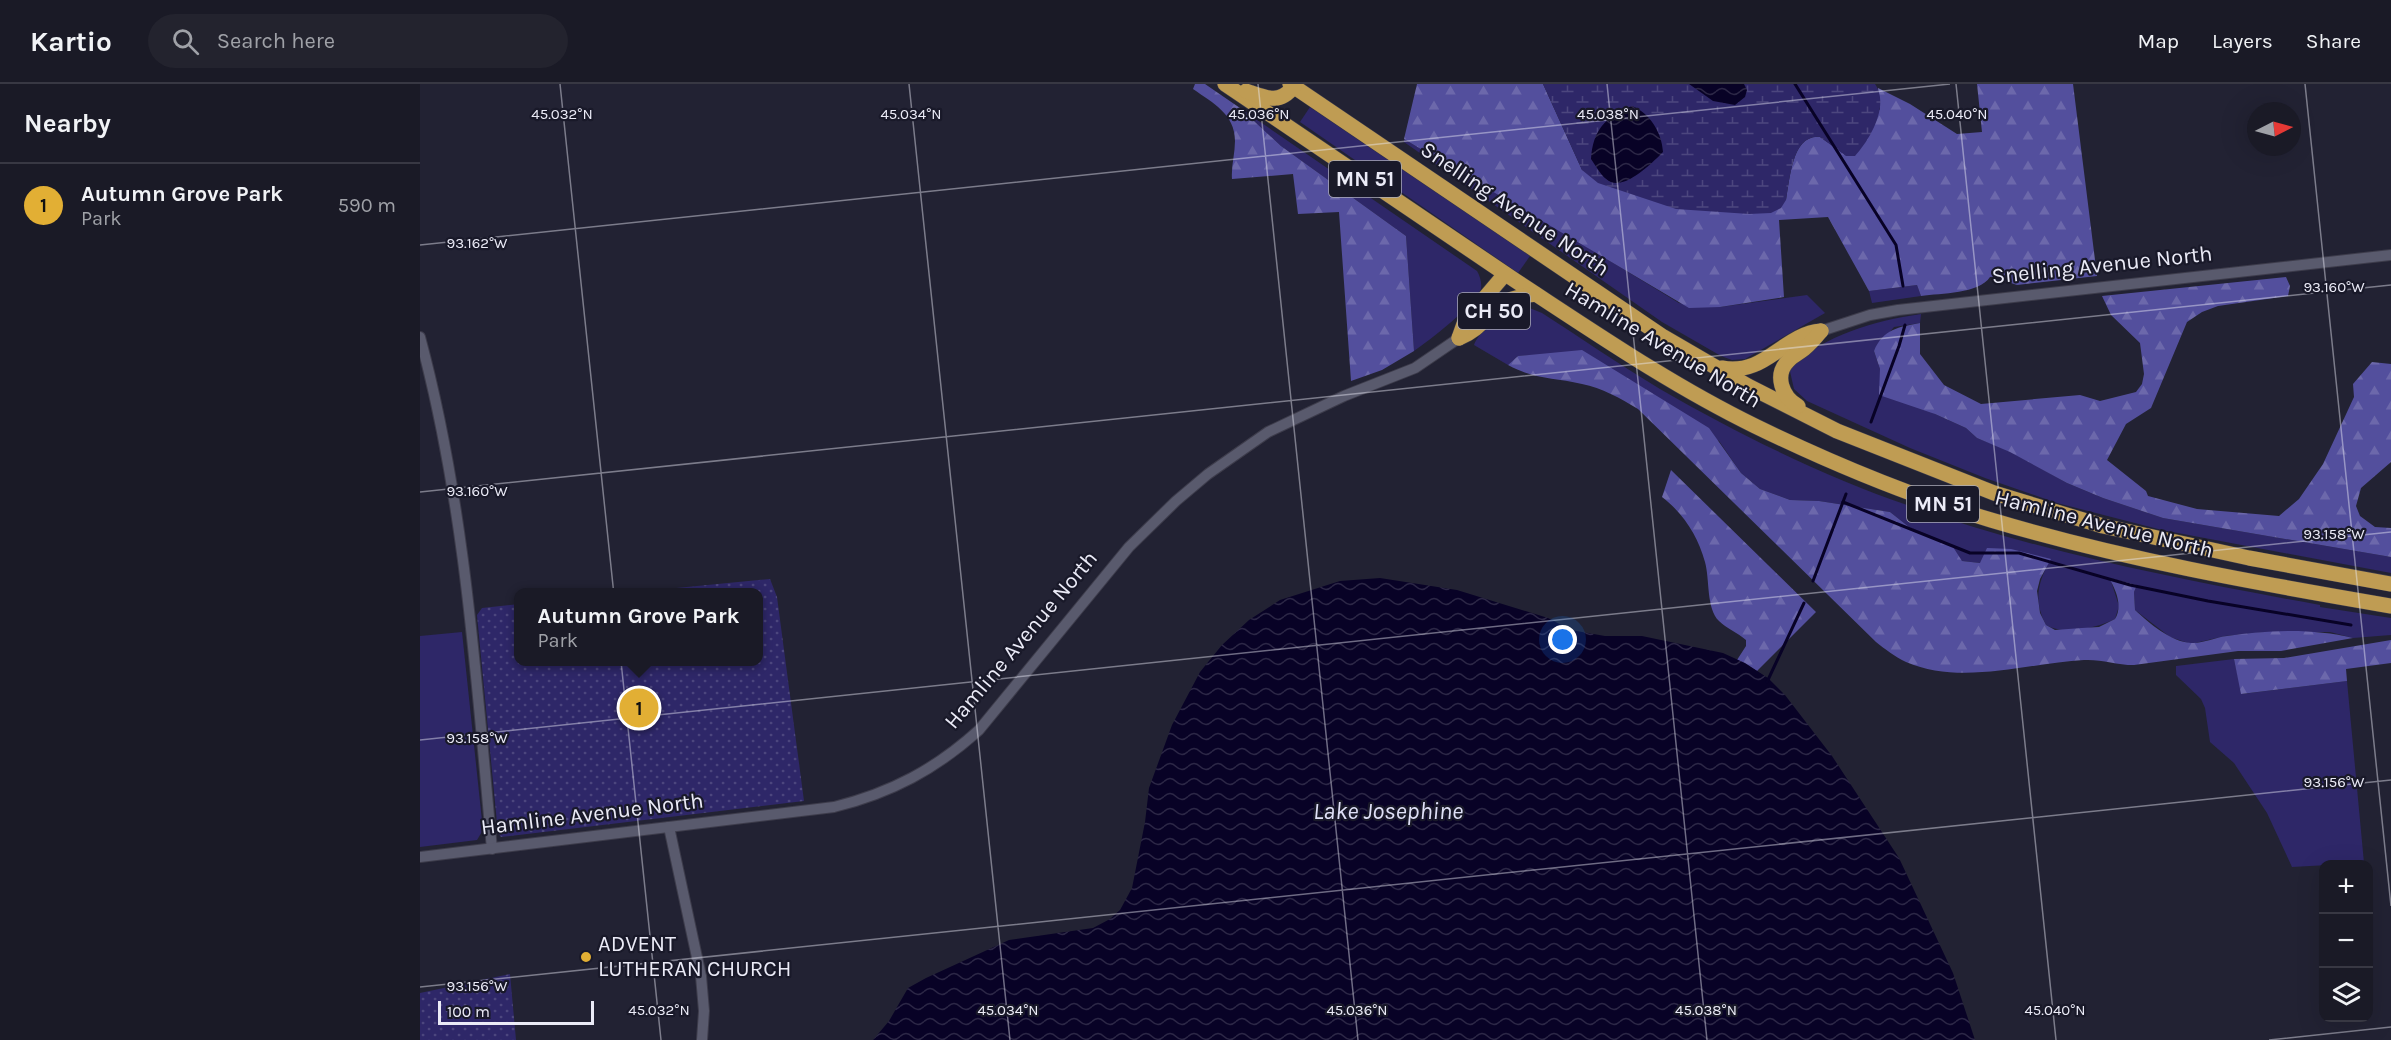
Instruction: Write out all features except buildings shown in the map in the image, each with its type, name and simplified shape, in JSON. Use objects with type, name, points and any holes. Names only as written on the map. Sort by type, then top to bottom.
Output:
[{"type":"highway","points":[[1227,84],[1262,97],[1279,99],[1287,96],[1292,85]]},
{"type":"highway","name":"MN 51","points":[[1227,84],[1535,294]]},
{"type":"highway","name":"Snelling Avenue North","points":[[1292,85],[1635,317],[1716,367]]},
{"type":"highway","name":"CH 50","points":[[1459,338],[1465,321],[1505,274]]},
{"type":"highway","name":"CH 50","points":[[1459,338],[1473,333],[1504,302],[1516,297],[1535,294]]},
{"type":"highway","name":"Hamline Avenue North","points":[[1535,294],[1607,342],[1713,404],[1823,458],[1930,500],[1998,522],[2110,552],[2243,580],[2391,606]]},
{"type":"highway","points":[[1716,367],[1737,371],[1754,365],[1801,336],[1821,331]]},
{"type":"highway","points":[[1821,331],[1805,348],[1787,361],[1780,375],[1782,389],[1793,403],[1860,441]]},
{"type":"highway","name":"Hamline Avenue North","points":[[1716,367],[1860,441],[1994,493],[2103,526],[2249,558],[2391,584]]},
{"type":"street","name":"Snelling Avenue North","points":[[1821,331],[1870,315],[1898,310],[2391,255]]},
{"type":"street","points":[[420,337],[438,408],[455,495],[468,602],[492,849]]},
{"type":"street","name":"Hamline Avenue North","points":[[420,857],[819,809],[852,802],[889,790],[939,763],[979,730],[1129,547],[1176,501],[1208,474],[1268,432],[1344,396],[1415,368],[1459,338]]},
{"type":"street","points":[[669,827],[701,976],[704,1011],[702,1040]]},
{"type":"green space","points":[[1195,84],[1205,84],[1240,108],[1281,146],[1406,236],[1414,351],[1382,370],[1351,381],[1339,212],[1298,214],[1293,174],[1232,179],[1235,141],[1231,123],[1222,110],[1193,89]]},
{"type":"green space","points":[[1417,84],[1543,84],[1582,170],[1786,200],[1791,170],[1803,143],[1811,138],[1820,137],[1847,156],[1880,109],[1878,88],[1910,104],[1957,134],[1982,132],[1977,84],[2073,84],[2097,276],[2017,285],[2005,281],[2002,276],[1990,277],[1985,283],[1969,290],[1921,296],[1917,285],[1869,291],[1828,217],[1779,220],[1784,297],[1720,307],[1689,308],[1404,139]]},
{"type":"green space","points":[[1543,84],[1875,84],[1880,102],[1872,132],[1855,156],[1846,156],[1820,137],[1811,138],[1798,150],[1791,170],[1786,200],[1781,208],[1771,213],[1749,214],[1676,209],[1598,183],[1582,170]]},
{"type":"green space","points":[[1310,107],[1530,256],[1518,273],[1300,122]]},
{"type":"green space","points":[[1240,108],[1477,271],[1481,289],[1471,304],[1414,351],[1406,236],[1281,146]]},
{"type":"green space","points":[[1404,139],[1679,303],[1720,307],[1807,295],[1825,313],[1745,359],[1732,360],[1721,356],[1662,322],[1404,142]]},
{"type":"green space","points":[[2286,277],[2290,286],[2288,296],[2218,306],[2202,312],[2187,322],[2151,408],[2126,424],[2107,460],[2146,491],[2148,496],[2197,509],[2279,516],[2299,499],[2323,464],[2354,397],[2353,384],[2372,362],[2391,364],[2391,462],[2361,488],[2356,506],[2360,516],[2375,527],[2391,528],[2391,557],[2163,518],[2067,483],[2010,452],[1977,438],[1966,428],[1935,414],[1879,395],[1880,369],[1874,351],[1882,338],[1892,330],[1920,323],[1920,354],[1944,385],[1981,404],[2080,395],[2100,401],[2136,392],[2142,384],[2144,374],[2140,343],[2111,315],[2102,296]]},
{"type":"green space","points":[[1917,285],[1921,296],[1872,303],[1869,291]]},
{"type":"green space","points":[[1520,304],[1542,313],[1645,380],[1690,406],[1782,454],[1846,482],[1960,523],[2113,564],[2320,605],[2320,607],[2391,618],[2391,635],[2353,638],[2330,632],[2266,632],[2225,636],[2191,644],[2170,637],[2135,610],[2134,592],[2137,585],[2110,578],[2119,606],[2115,619],[2080,630],[2062,630],[2046,625],[2038,600],[2042,576],[2050,560],[1980,563],[1962,561],[1942,541],[1909,527],[1890,512],[1819,501],[1790,500],[1760,489],[1741,473],[1719,441],[1538,355],[1518,356],[1508,365],[1474,345],[1493,321],[1507,310]]},
{"type":"green space","points":[[1921,314],[1920,323],[1894,327],[1874,351],[1880,369],[1880,381],[1935,414],[1966,428],[1977,438],[2010,451],[2067,483],[2163,518],[2391,557],[2391,573],[2162,530],[2057,503],[1985,478],[1910,448],[1807,401],[1794,389],[1789,367],[1819,346],[1868,325]]},
{"type":"green space","points":[[1582,350],[1709,428],[1741,473],[1760,489],[1790,500],[1819,501],[1890,512],[1909,527],[1953,547],[1962,561],[1980,563],[1987,548],[2011,549],[2051,559],[2040,579],[2037,591],[2040,613],[2046,625],[2055,630],[2099,627],[2115,619],[2118,603],[2109,578],[2137,585],[2134,592],[2135,610],[2161,631],[2183,642],[2195,643],[2227,636],[2274,631],[2306,631],[2353,638],[2281,651],[2238,651],[2134,665],[2084,660],[1972,673],[1927,669],[1906,662],[1876,642],[1638,409],[1597,388],[1536,376],[1508,365],[1518,356]]},
{"type":"green space","points":[[1671,470],[1816,612],[1757,671],[1737,660],[1746,646],[1746,640],[1722,624],[1715,615],[1710,601],[1707,569],[1698,543],[1683,518],[1662,497]]},
{"type":"green space","points":[[770,579],[777,597],[804,801],[501,837],[498,833],[477,615],[482,608],[514,605],[514,666],[763,666],[763,588],[677,588]]},
{"type":"green space","points":[[462,632],[483,830],[477,840],[420,847],[420,636]]},
{"type":"green space","points":[[2391,640],[2391,663],[2346,669],[2347,681],[2241,694],[2234,659],[2284,658]]},
{"type":"green space","points":[[2234,659],[2242,694],[2347,681],[2364,860],[2319,860],[2319,866],[2292,867],[2267,813],[2234,763],[2210,742],[2205,708],[2201,699],[2176,675],[2176,666]]},
{"type":"green space","points":[[510,974],[516,1040],[420,1040],[420,993]]},
{"type":"water","points":[[1689,84],[1744,84],[1747,90],[1745,97],[1735,105],[1713,101]]},
{"type":"water","points":[[1632,106],[1644,113],[1654,125],[1663,152],[1628,180],[1613,183],[1604,177],[1591,159],[1594,140],[1608,120]]},
{"type":"water","name":"Lake Josephine","points":[[1380,578],[1457,590],[1548,618],[1571,630],[1605,636],[1642,636],[1723,653],[1745,663],[1768,678],[1785,695],[1832,756],[1899,858],[1953,973],[1975,1040],[873,1040],[889,1021],[908,988],[926,978],[1009,940],[1093,928],[1110,919],[1120,910],[1132,888],[1149,788],[1172,725],[1200,672],[1222,645],[1249,620],[1280,600],[1340,581]]},
{"type":"waterway","points":[[1795,84],[1896,245],[1903,286]]},
{"type":"waterway","points":[[1871,422],[1905,325]]},
{"type":"waterway","points":[[1813,581],[1846,494]]},
{"type":"waterway","points":[[1843,502],[1970,553],[2019,553],[2130,585],[2208,601],[2351,625]]},
{"type":"waterway","points":[[1767,682],[1804,603]]},
{"type":"place","name":"Autumn Grove Park","points":[[639,708]]},
{"type":"place","name":"ADVENT LUTHERAN CHURCH","points":[[586,957]]}]
